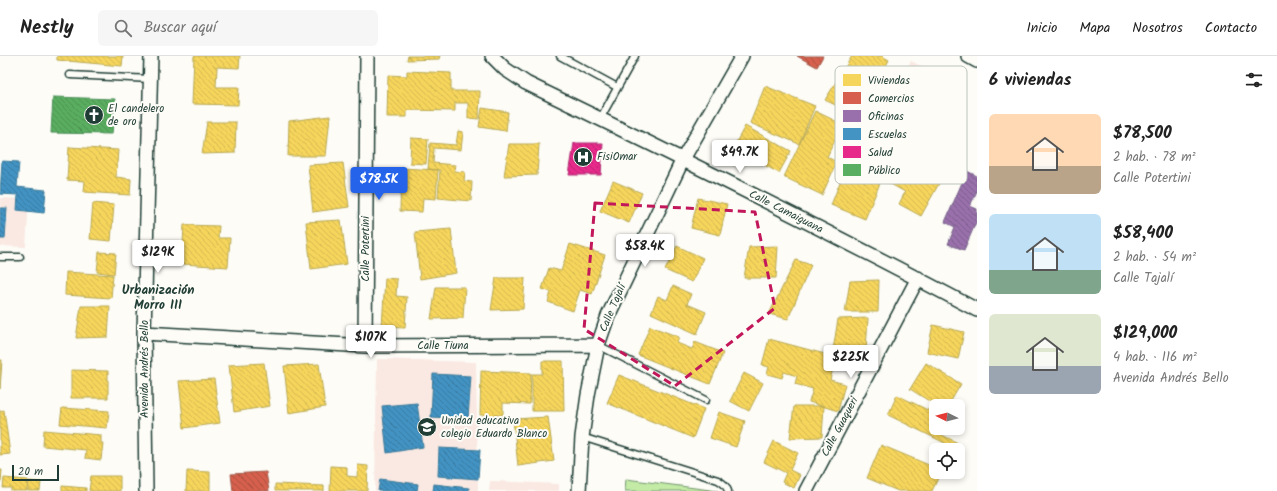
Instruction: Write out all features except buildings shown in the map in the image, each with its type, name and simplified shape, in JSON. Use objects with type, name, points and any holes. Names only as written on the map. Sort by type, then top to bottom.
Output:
[{"type":"street","name":"Avenida Andrés Bello","points":[[146,491],[144,333],[151,56]]},
{"type":"street","name":"Calle Potertini","points":[[365,346],[367,56]]},
{"type":"street","name":"Calle Camaiguana","points":[[492,56],[505,69],[526,83],[683,159],[918,278],[977,310]]},
{"type":"street","name":"Calle Tajalí","points":[[579,491],[582,437],[588,395],[598,345],[608,316],[683,159],[742,56]]},
{"type":"street","points":[[968,56],[977,61]]},
{"type":"street","name":"Calle Guaqueri","points":[[806,491],[918,278]]},
{"type":"street","name":"Calle Tiuna","points":[[144,333],[365,346],[598,345]]},
{"type":"lane","points":[[560,56],[617,87]]},
{"type":"lane","points":[[600,119],[635,56]]},
{"type":"lane","points":[[70,75],[151,80]]},
{"type":"lane","points":[[0,257],[20,257]]},
{"type":"lane","points":[[598,345],[706,400]]},
{"type":"lane","points":[[582,437],[718,480],[723,482],[728,491]]},
{"type":"highlighted area","points":[[595,203],[755,212],[775,308],[675,386],[584,329]]},
{"type":"shaded area","points":[[911,61],[921,66],[908,66]]},
{"type":"shaded area","points":[[0,198],[29,199],[26,247],[0,246]]},
{"type":"shaded area","name":"Unidad educativa colegio Eduardo Blanco","points":[[377,359],[476,362],[478,491],[375,491]]},
{"type":"shaded area","points":[[490,481],[559,484],[559,491],[489,491]]},
{"type":"green space","points":[[626,479],[718,491],[625,491]]},
{"type":"place","name":"El candelero de oro","points":[[94,115]]},
{"type":"place","name":"FisiOmar","points":[[583,157]]},
{"type":"place","name":"Unidad educativa colegio Eduardo Blanco","points":[[427,427]]},
{"type":"district","name":"Urbanización Morro III","points":[[158,298]]}]
